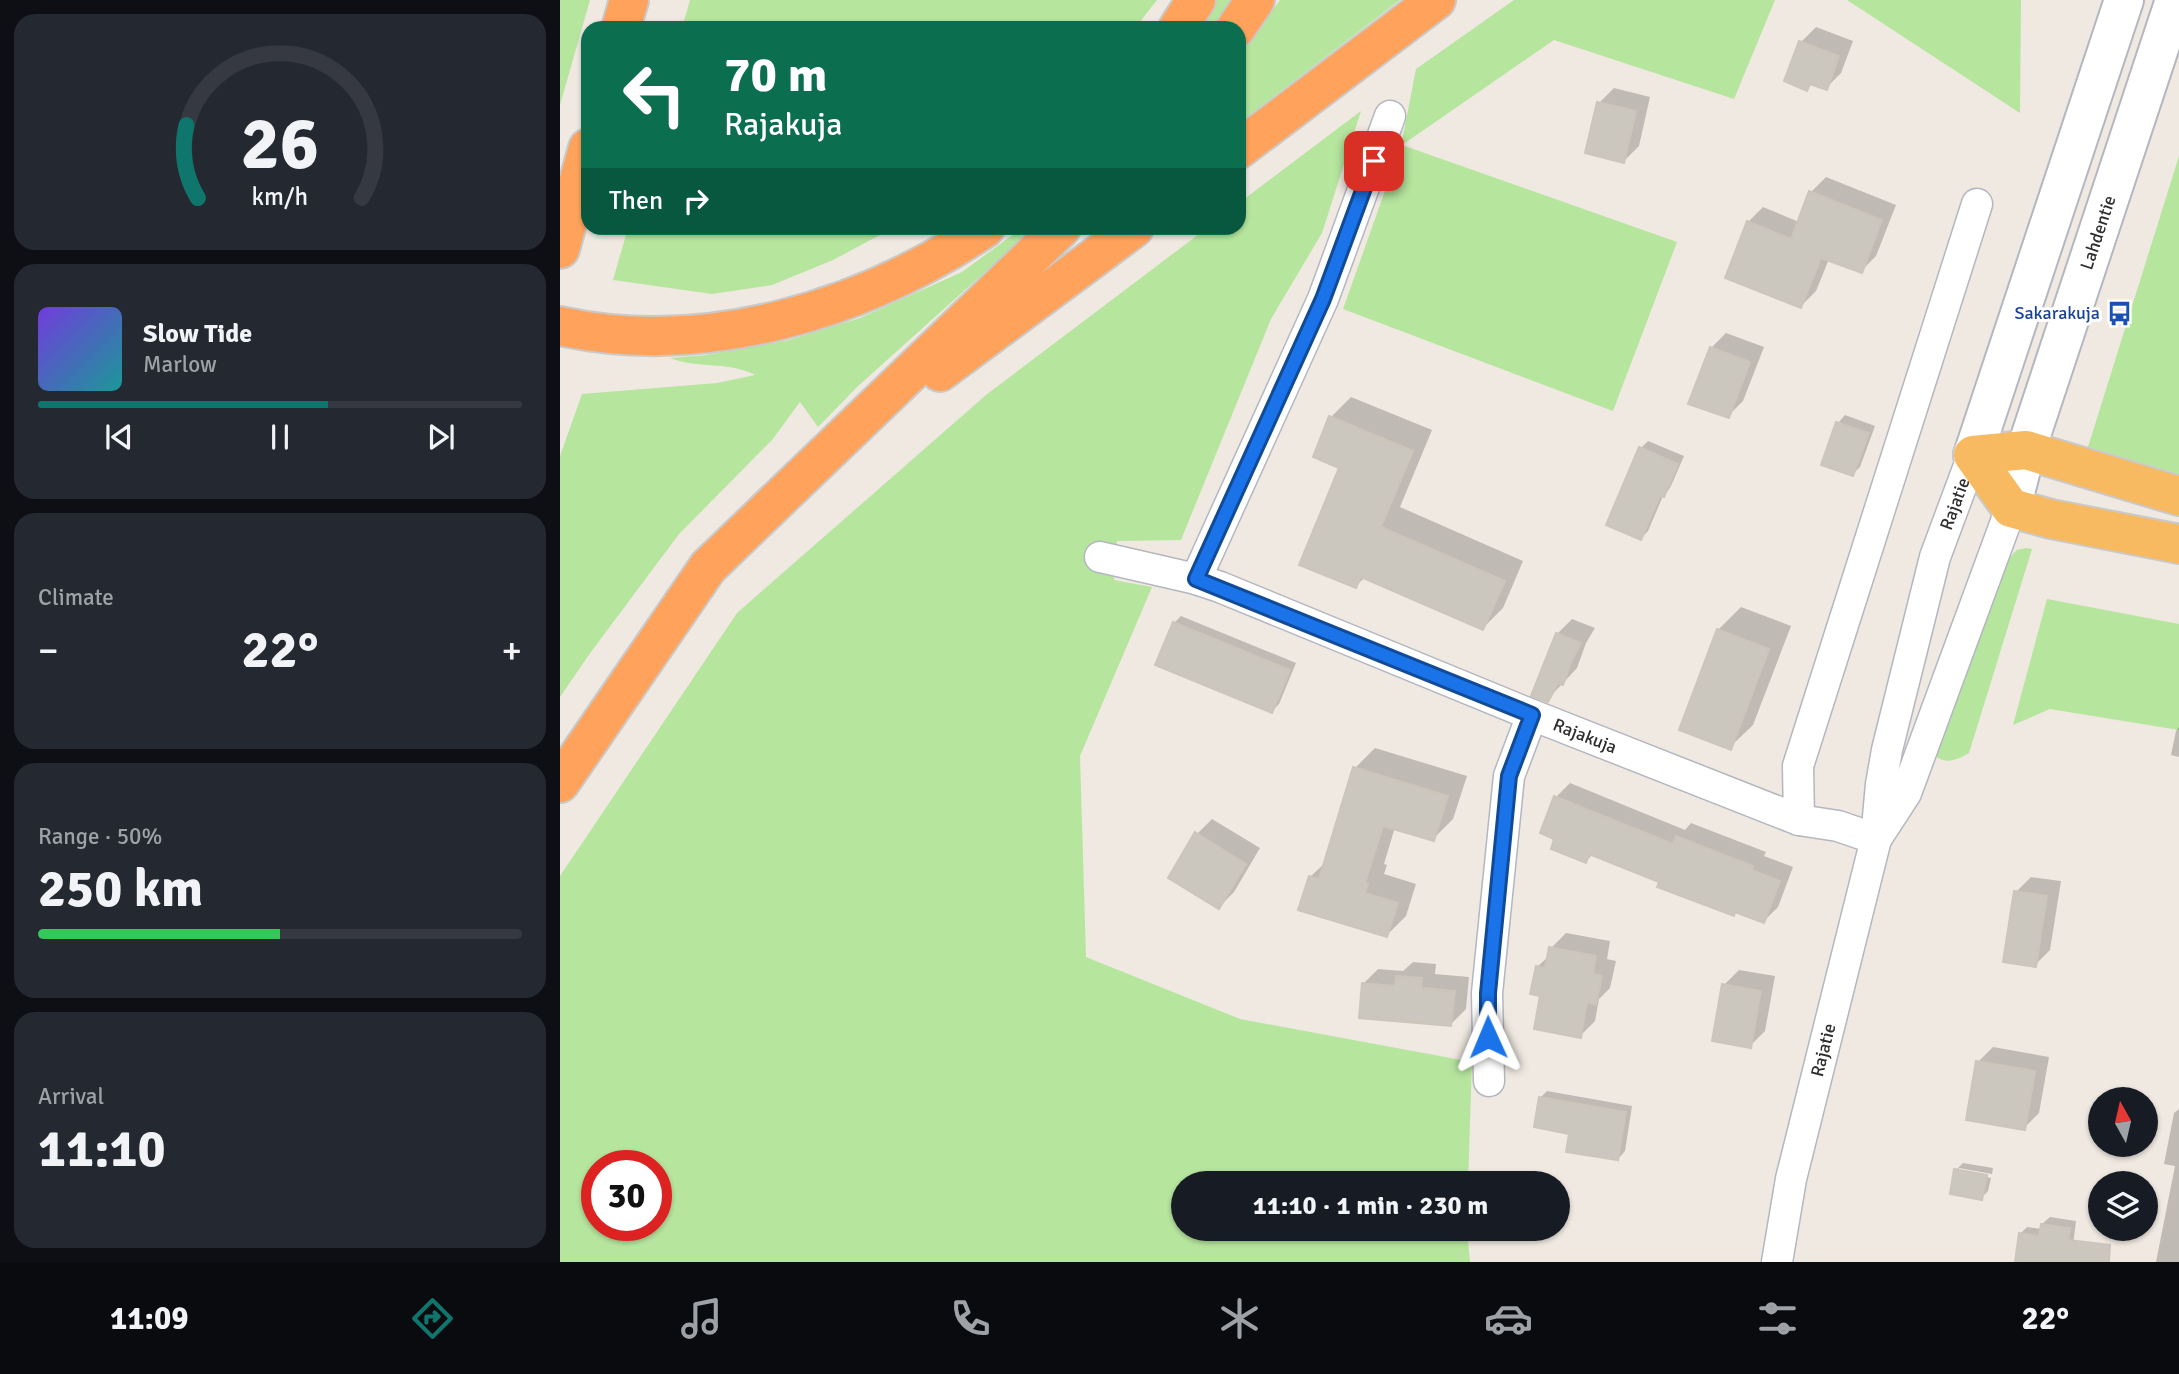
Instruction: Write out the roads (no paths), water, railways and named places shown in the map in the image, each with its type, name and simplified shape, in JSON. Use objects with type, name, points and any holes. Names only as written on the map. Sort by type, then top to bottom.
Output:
[{"type":"highway","points":[[623,21],[629,0]]},
{"type":"highway","points":[[1182,21],[1196,0]]},
{"type":"highway","points":[[1241,21],[1255,0]]},
{"type":"highway","points":[[1246,144],[1436,0]]},
{"type":"highway","points":[[561,245],[581,173]]},
{"type":"highway","points":[[560,326],[600,334],[676,337],[777,321],[850,299],[951,250],[974,235]]},
{"type":"highway","points":[[560,783],[708,567],[1054,235]]},
{"type":"highway","points":[[806,471],[1124,235]]},
{"type":"highway","points":[[2179,496],[2026,450],[1973,456],[2011,508],[2064,522],[2179,544]]},
{"type":"main road","points":[[1973,456],[2124,0]]},
{"type":"main road","name":"Lahdentie","points":[[2011,508],[2026,450],[2175,0]]},
{"type":"street","points":[[1196,579],[1323,299],[1390,116]]},
{"type":"street","points":[[1799,820],[1797,766],[1977,204]]},
{"type":"street","name":"Rajatie","points":[[1777,1262],[1791,1180],[1876,839],[1887,750],[1935,557],[1973,456]]},
{"type":"street","name":"Rajatie","points":[[1876,839],[1906,793],[2011,508]]},
{"type":"street","name":"Rajakuja","points":[[1100,557],[1196,579],[1799,820],[1838,826],[1876,839]]},
{"type":"street","points":[[1489,1081],[1488,993],[1509,776],[1532,715]]},
{"type":"place","name":"Sakarakuja","points":[[2120,313]]}]
